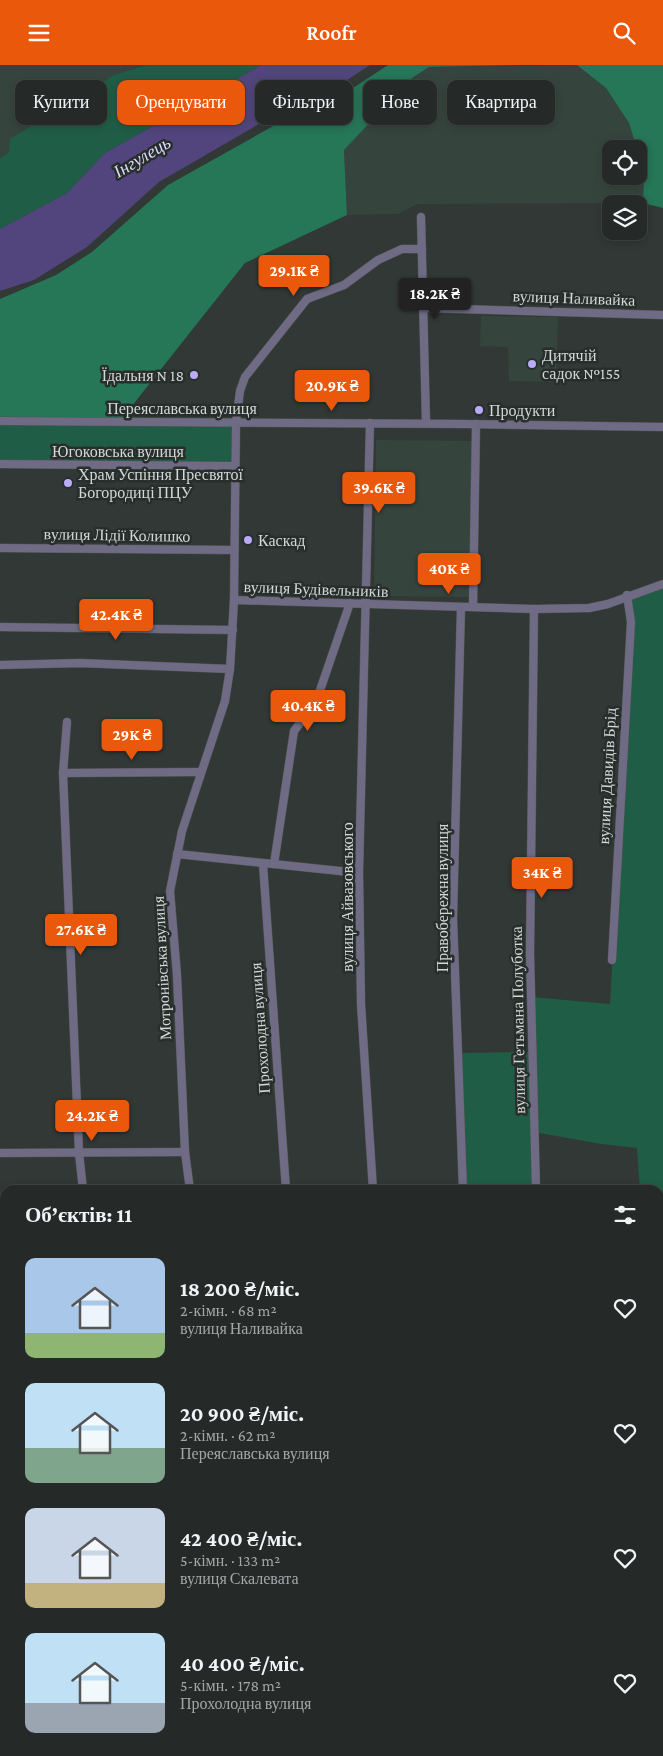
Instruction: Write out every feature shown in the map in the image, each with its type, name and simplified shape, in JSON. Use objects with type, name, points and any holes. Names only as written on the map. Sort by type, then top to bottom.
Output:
[{"type":"street","points":[[421,217],[426,423]]},
{"type":"street","points":[[236,422],[240,391],[245,377],[307,299],[344,285],[378,260],[402,249],[422,249]]},
{"type":"street","name":"вулиця Наливайка","points":[[424,308],[663,315]]},
{"type":"street","name":"Переяславська вулиця","points":[[0,421],[426,423],[663,427]]},
{"type":"street","name":"Мотронівська вулиця","points":[[189,1185],[185,1153],[177,975],[170,901],[173,873],[190,802],[225,701],[230,669],[234,600],[236,422]]},
{"type":"street","name":"вулиця Айвазовського","points":[[370,423],[359,873],[361,1004],[373,1185]]},
{"type":"street","points":[[473,607],[476,424]]},
{"type":"street","name":"Югоковська вулиця","points":[[0,464],[235,466]]},
{"type":"street","name":"вулиця Лідії Колишко","points":[[0,548],[234,550]]},
{"type":"street","name":"вулиця Будівельників","points":[[234,600],[534,609],[589,608],[608,604],[627,595],[663,584]]},
{"type":"street","name":"вулиця Давидів Брід","points":[[612,960],[631,622],[627,595]]},
{"type":"street","points":[[274,864],[294,731],[316,702],[350,603]]},
{"type":"street","name":"Правобережна вулиця","points":[[461,607],[453,918],[463,1185]]},
{"type":"street","name":"вулиця Гетьмана Полуботка","points":[[534,609],[530,954],[536,1185]]},
{"type":"street","points":[[0,627],[233,630]]},
{"type":"street","points":[[0,665],[80,663],[230,669]]},
{"type":"street","points":[[67,722],[63,773],[78,1153],[82,1185]]},
{"type":"street","points":[[63,773],[201,772]]},
{"type":"street","points":[[177,855],[359,873]]},
{"type":"street","name":"Прохолодна вулиця","points":[[263,864],[286,1185]]},
{"type":"street","points":[[0,1153],[185,1153]]},
{"type":"shaded area","points":[[0,65],[146,65],[114,75],[107,80],[15,80],[15,125],[45,125],[0,158]]},
{"type":"shaded area","points":[[577,65],[606,88],[629,123],[634,140],[602,140],[602,185],[644,185],[643,195],[602,195],[602,203],[417,204],[398,214],[347,215],[344,150],[368,125],[437,125],[437,80],[410,80],[429,67]]},
{"type":"shaded area","name":"Дитячій садок №155","points":[[481,316],[558,317],[556,382],[509,381],[508,347],[480,346]]},
{"type":"shaded area","points":[[376,440],[472,441],[470,597],[374,596]]},
{"type":"green space","points":[[146,65],[262,65],[235,80],[117,80],[117,125],[155,125],[105,153],[67,193],[0,229],[0,158],[9,152],[10,139],[33,125],[107,125],[106,80],[114,75]]},
{"type":"green space","points":[[388,65],[524,65],[429,67],[410,80],[365,80]]},
{"type":"green space","points":[[577,65],[663,65],[663,208],[647,204],[647,195],[643,195],[644,185],[647,185],[647,140],[634,140],[629,123],[606,88]]},
{"type":"green space","points":[[363,81],[363,125],[368,125],[344,150],[347,215],[245,263],[120,421],[0,421],[0,299],[56,275],[92,252],[168,185],[275,125],[353,125],[353,88]]},
{"type":"green space","points":[[0,421],[236,422],[235,466],[0,464]]},
{"type":"green space","points":[[663,584],[663,1185],[640,1185],[637,1148],[601,1144],[534,1132],[536,1185],[449,1185],[462,1184],[458,1053],[531,1052],[531,997],[610,1004],[631,622],[627,595]]},
{"type":"water","name":"Інгулець","points":[[262,65],[370,65],[347,80],[255,80],[255,125],[257,125],[159,182],[87,247],[34,280],[0,291],[0,229],[67,193],[105,153],[155,125],[245,125],[245,80],[235,80]]},
{"type":"place","name":"Дитячій садок №155","points":[[532,364]]},
{"type":"place","name":"Їдальня N 18","points":[[194,375]]},
{"type":"place","name":"Продукти","points":[[479,410]]},
{"type":"place","name":"Храм Успіння Пресвятої Богородиці ПЦУ","points":[[68,483]]},
{"type":"place","name":"Каскад","points":[[248,540]]}]
